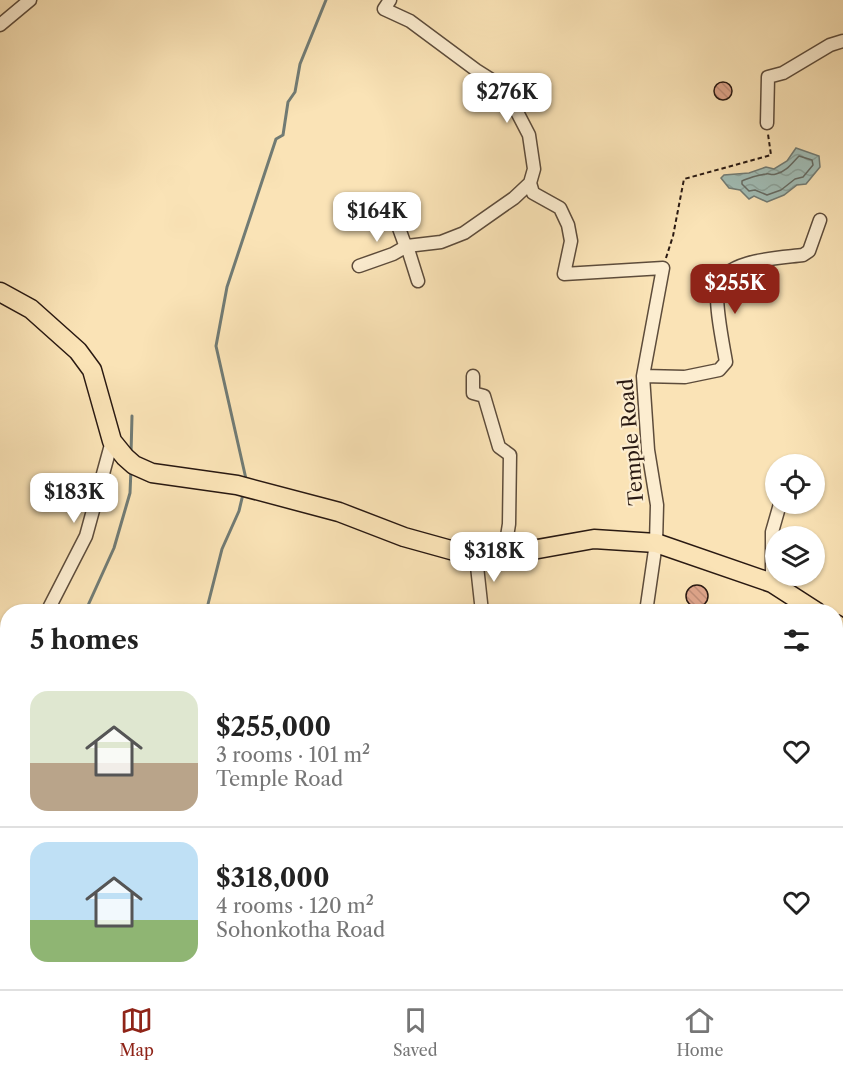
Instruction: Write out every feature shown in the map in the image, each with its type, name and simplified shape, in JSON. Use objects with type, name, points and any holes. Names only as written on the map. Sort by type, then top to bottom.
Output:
[{"type":"main road","points":[[0,292],[31,309],[78,351],[92,370],[112,441],[130,461],[152,473],[237,485],[339,512],[404,537],[476,556],[504,555],[594,539],[656,543],[765,581]]},
{"type":"main road","points":[[777,586],[805,604]]},
{"type":"street","points":[[0,25],[30,0]]},
{"type":"street","points":[[359,266],[393,254],[407,246],[441,242],[464,233],[514,198],[530,183],[534,169],[529,135],[516,108],[495,82],[410,21],[384,9],[390,0]]},
{"type":"street","points":[[767,123],[768,77],[783,73],[830,45],[843,41]]},
{"type":"street","points":[[530,183],[533,193],[560,208],[568,225],[571,240],[564,274],[663,268]]},
{"type":"street","points":[[392,209],[418,281]]},
{"type":"street","points":[[643,376],[685,377],[719,370],[726,362],[717,300],[718,285],[728,272],[747,263],[803,255],[809,251],[820,220]]},
{"type":"street","name":"Temple Road","points":[[647,604],[656,543],[657,505],[648,450],[643,376],[663,268]]},
{"type":"street","points":[[473,376],[473,393],[484,396],[500,447],[510,456],[509,524],[504,555]]},
{"type":"street","points":[[50,604],[86,536],[112,441]]},
{"type":"street","points":[[476,556],[481,604]]},
{"type":"path","points":[[663,268],[673,236],[684,180],[771,155],[768,140]]},
{"type":"water","points":[[796,148],[819,156],[820,167],[806,184],[797,185],[784,195],[767,202],[754,196],[749,199],[740,190],[729,188],[721,178],[724,175],[749,173],[766,167],[774,169],[787,161]]},
{"type":"building","points":[[719,82],[727,82],[732,87],[730,98],[719,100],[714,95],[714,87]]},
{"type":"building","points":[[697,585],[705,588],[707,592],[705,604],[689,604],[686,596],[689,588]]},
{"type":"waterway","points":[[245,481],[216,346],[227,287],[276,139],[283,135],[288,102],[295,92],[300,64],[326,0]]},
{"type":"waterway","points":[[131,454],[132,416]]},
{"type":"waterway","points":[[89,604],[114,548],[130,493],[131,469]]},
{"type":"waterway","points":[[208,604],[222,549],[239,511],[243,494]]}]
